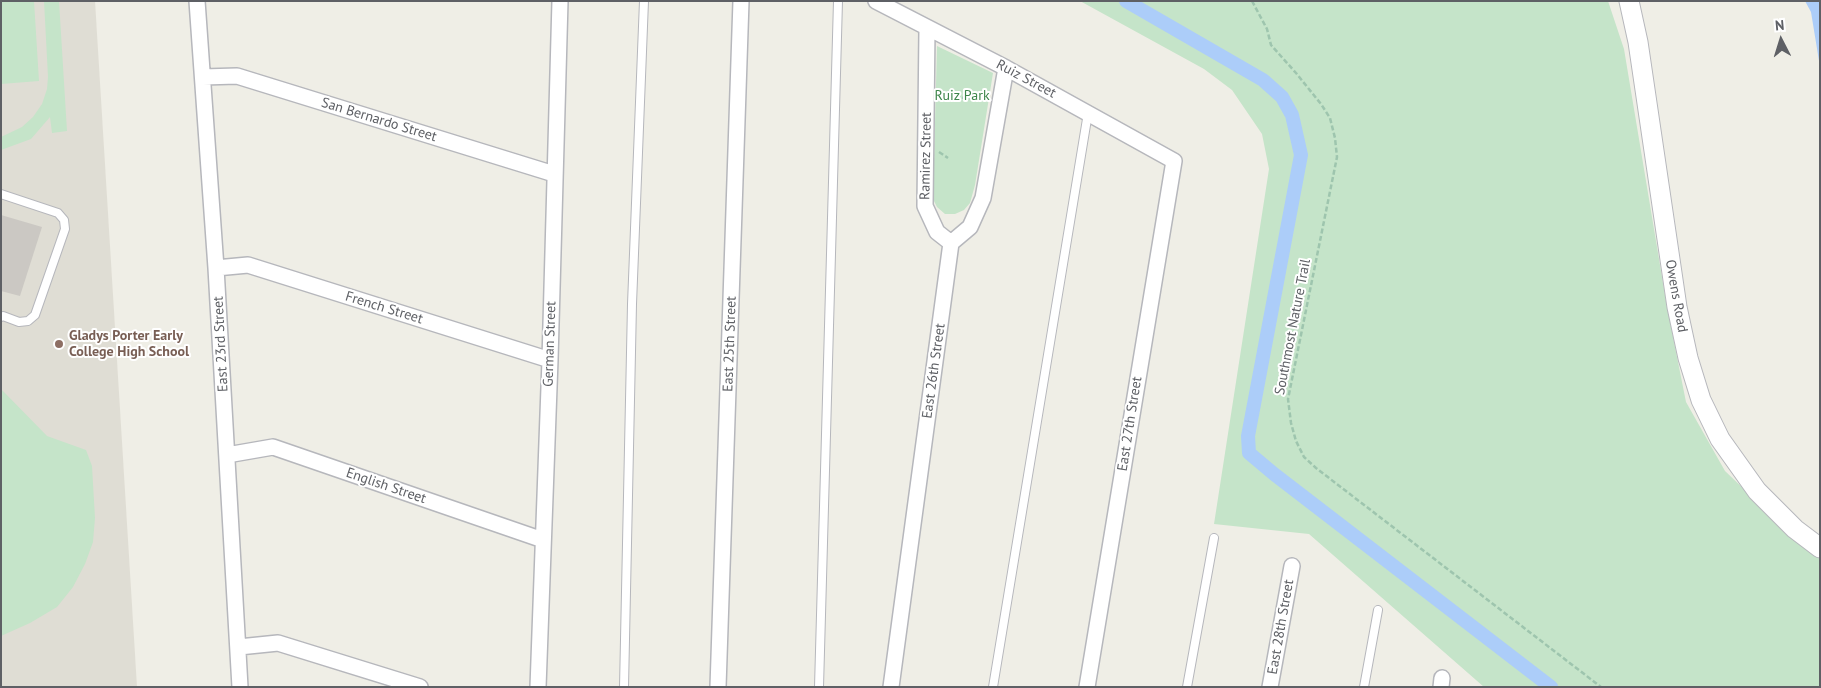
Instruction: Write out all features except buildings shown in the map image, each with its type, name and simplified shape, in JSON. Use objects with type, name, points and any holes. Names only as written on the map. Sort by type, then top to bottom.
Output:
[{"type":"street","name":"East 23rd Street","points":[[197,1],[216,268],[240,687]]},
{"type":"street","name":"German Street","points":[[538,687],[550,360],[560,1]]},
{"type":"street","name":"East 25th Street","points":[[718,687],[742,1]]},
{"type":"street","name":"Ruiz Street","points":[[876,1],[927,29],[1006,68],[1174,160]]},
{"type":"street","name":"Owens Road","points":[[1629,1],[1638,42],[1677,306],[1688,358],[1701,400],[1720,440],[1757,492],[1795,530],[1820,548]]},
{"type":"street","name":"Ramirez Street","points":[[927,29],[925,206],[937,232],[951,243]]},
{"type":"street","points":[[951,243],[970,227],[982,198],[1006,68]]},
{"type":"street","name":"San Bernardo Street","points":[[203,77],[237,76],[554,174]]},
{"type":"street","name":"East 27th Street","points":[[1087,687],[1174,160]]},
{"type":"street","name":"East 26th Street","points":[[890,687],[951,243]]},
{"type":"street","name":"French Street","points":[[216,268],[248,265],[550,360]]},
{"type":"street","name":"English Street","points":[[227,455],[273,448],[543,540]]},
{"type":"street","name":"East 28th Street","points":[[1270,687],[1292,566]]},
{"type":"street","points":[[239,647],[278,643],[420,687]]},
{"type":"lane","points":[[624,687],[632,304],[644,1]]},
{"type":"lane","points":[[819,687],[838,1]]},
{"type":"lane","points":[[993,687],[1088,113]]},
{"type":"lane","points":[[1,194],[58,213],[64,220],[65,229],[35,315],[28,321],[19,322],[2,316]]},
{"type":"lane","points":[[1187,687],[1214,538]]},
{"type":"lane","points":[[1364,687],[1378,610]]},
{"type":"path","name":"Southmost Nature Trail","points":[[1252,1],[1267,29],[1271,45],[1322,104],[1330,118],[1335,138],[1337,157],[1288,399],[1291,423],[1304,457],[1601,687]]},
{"type":"path","points":[[926,102],[944,96],[977,99]]},
{"type":"shaded area","name":"Gladys Porter Early College High School","points":[[1,1],[95,1],[137,687],[1,687]]},
{"type":"green space","points":[[1,1],[34,1],[39,81],[1,84]]},
{"type":"green space","points":[[44,1],[59,1],[67,131],[52,133],[50,117],[31,139],[1,150],[1,137],[22,127],[33,117],[42,104],[47,89]]},
{"type":"green space","points":[[1080,1],[1608,1],[1624,49],[1667,307],[1686,402],[1725,471],[1789,532],[1820,556],[1820,687],[1484,687],[1309,534],[1214,524],[1269,169],[1262,134],[1232,90],[1204,69]]},
{"type":"green space","name":"Ruiz Park","points":[[937,46],[993,73],[975,185],[970,203],[964,210],[955,214],[945,214],[937,207],[933,199]]},
{"type":"green space","points":[[1,389],[47,436],[86,450],[92,466],[95,518],[93,542],[85,564],[73,587],[57,607],[30,623],[1,636]]},
{"type":"water","points":[[1805,1],[1820,1],[1820,67],[1811,12]]},
{"type":"waterway","points":[[1126,1],[1263,80],[1282,97],[1292,115],[1301,155],[1248,436],[1249,453],[1551,687]]},
{"type":"place","name":"Gladys Porter Early College High School","points":[[59,344]]}]
